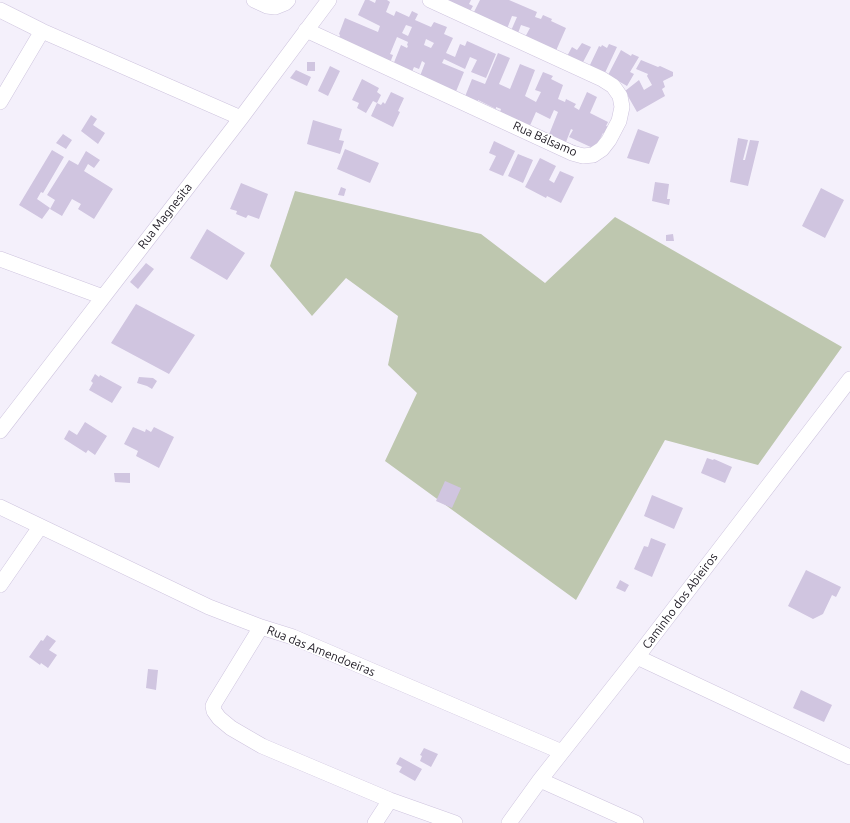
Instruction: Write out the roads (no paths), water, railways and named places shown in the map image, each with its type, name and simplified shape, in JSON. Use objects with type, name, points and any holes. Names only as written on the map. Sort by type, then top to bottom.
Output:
[{"type":"street","points":[[254,0],[267,6],[276,7],[288,0]]},
{"type":"street","name":"Rua Magnesita","points":[[0,431],[241,118],[329,0]]},
{"type":"street","name":"Rua Bálsamo","points":[[306,30],[572,152],[583,156],[592,155],[602,149],[609,140],[619,121],[622,107],[620,96],[613,86],[602,79],[430,0]]},
{"type":"street","points":[[0,10],[42,31],[241,118]]},
{"type":"street","points":[[0,102],[42,31]]},
{"type":"street","points":[[0,259],[103,297]]},
{"type":"street","name":"Caminho dos Abieiros","points":[[510,823],[540,780],[637,657],[850,379]]},
{"type":"street","points":[[0,508],[209,607],[262,628]]},
{"type":"street","points":[[0,585],[40,527]]},
{"type":"street","name":"Rua das Amendoeiras","points":[[455,823],[390,800],[262,746],[232,728],[216,715],[213,706],[215,702],[262,628],[293,637],[562,752]]},
{"type":"street","points":[[637,657],[850,757]]},
{"type":"street","points":[[540,780],[636,823]]},
{"type":"street","points":[[375,823],[390,800]]}]
